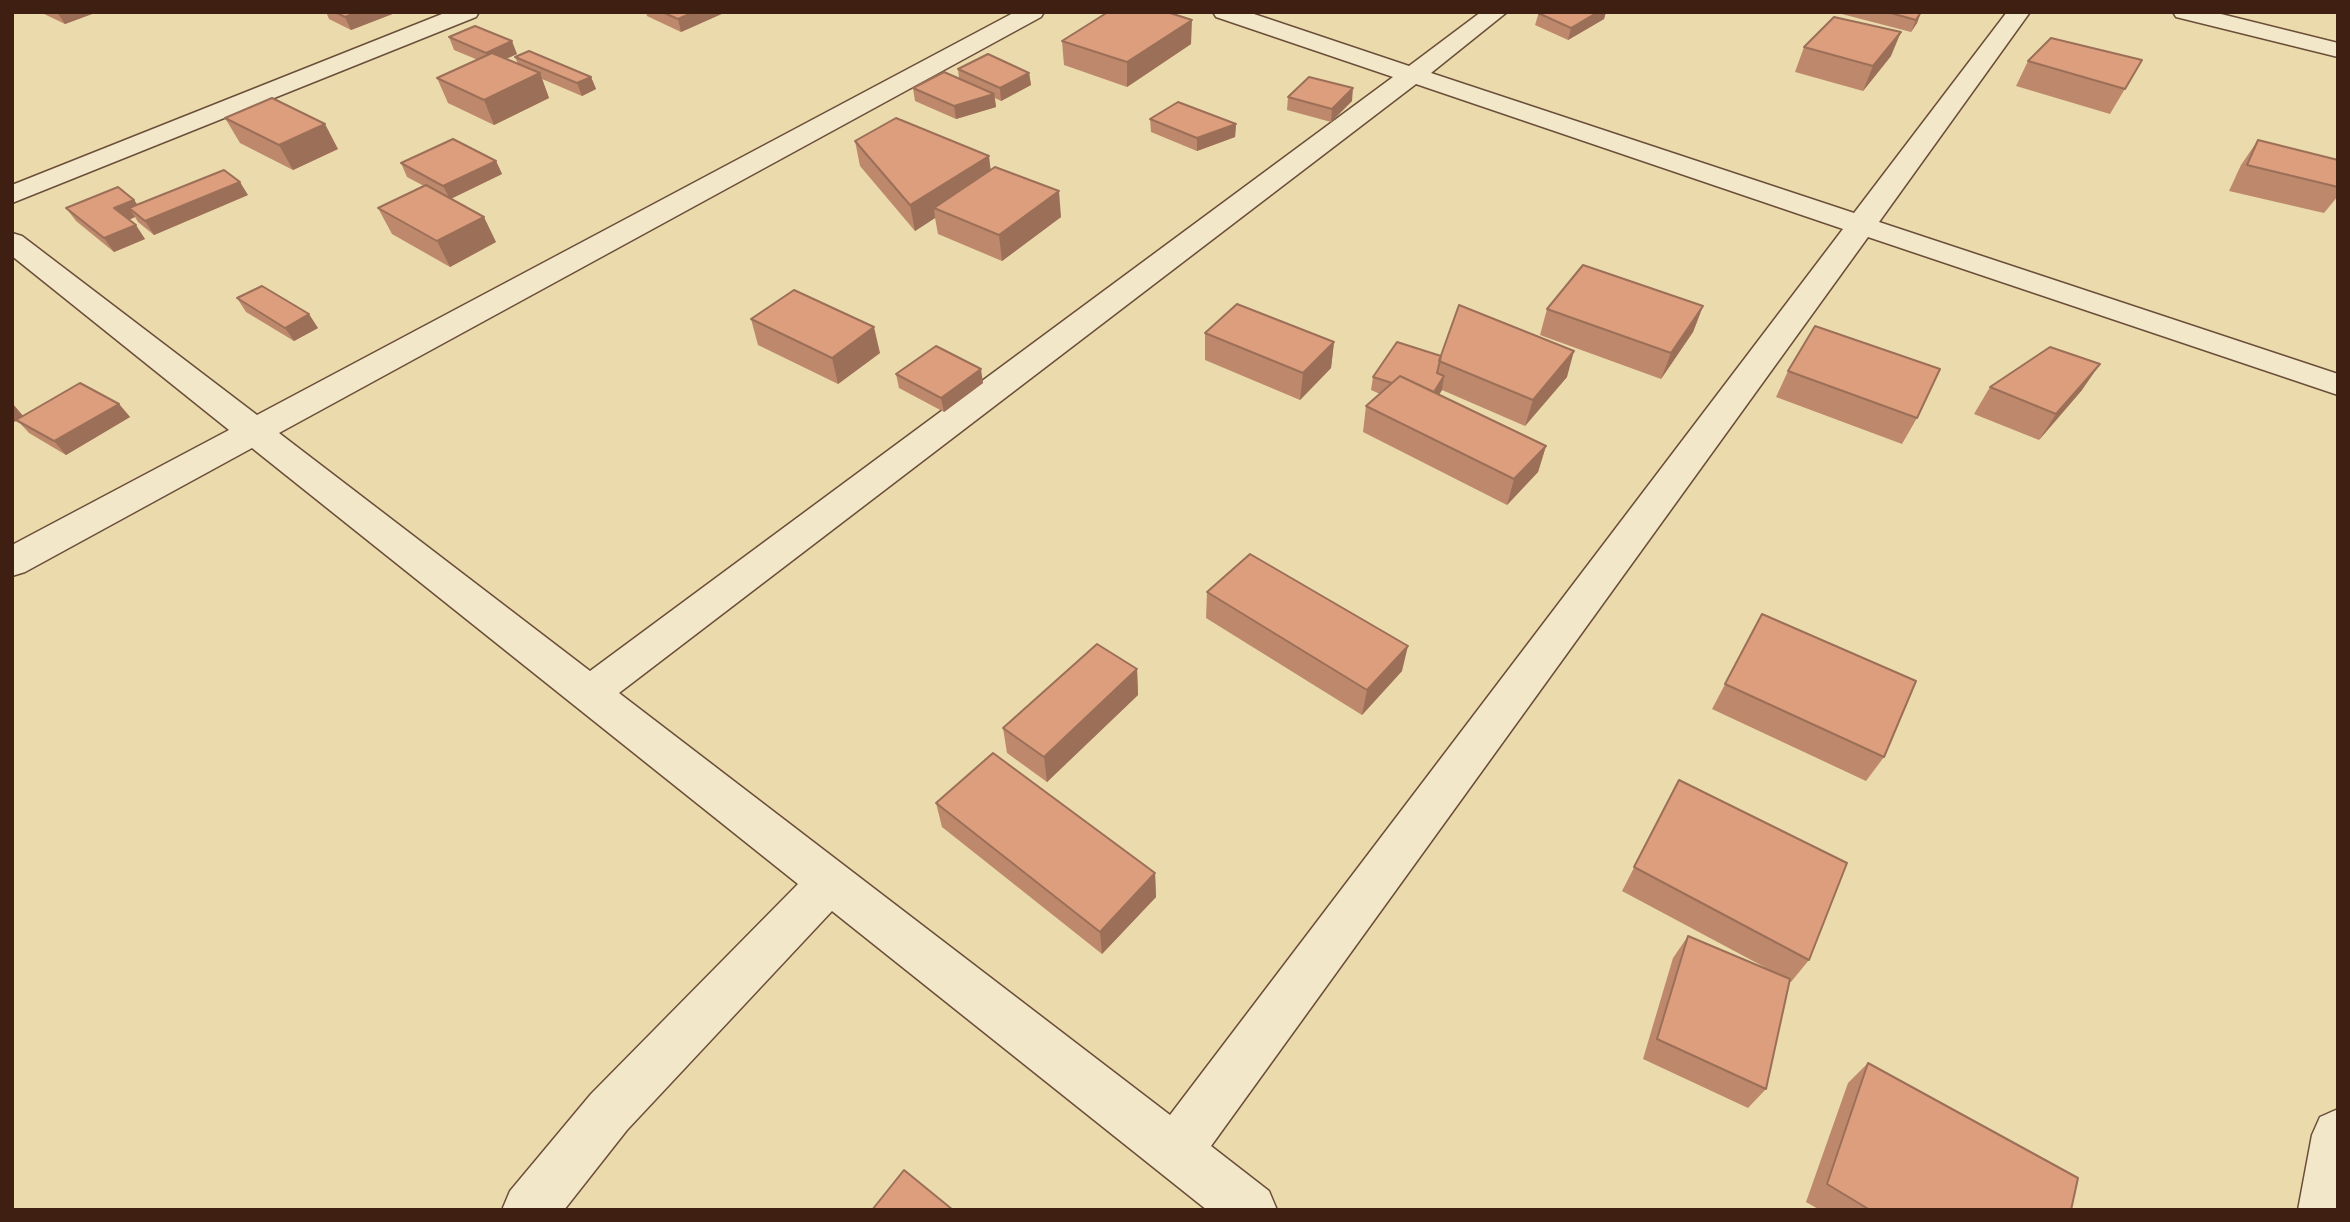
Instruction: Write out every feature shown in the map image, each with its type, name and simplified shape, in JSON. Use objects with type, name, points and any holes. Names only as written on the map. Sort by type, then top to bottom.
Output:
[{"type":"street","points":[[12,562],[1033,12]]},
{"type":"street","points":[[1224,12],[2338,385]]},
{"type":"street","points":[[590,693],[1496,12]]},
{"type":"street","points":[[1175,1152],[2019,12]]},
{"type":"street","points":[[2184,12],[2338,50]]},
{"type":"street","points":[[12,195],[455,14]]},
{"type":"street","points":[[12,242],[1250,1210]]},
{"type":"street","points":[[528,1210],[609,1112],[831,881]]},
{"type":"street","points":[[2325,1210],[2338,1135]]},
{"type":"building","points":[[335,12],[358,12],[345,17]]},
{"type":"building","points":[[662,12],[694,12],[678,19]]},
{"type":"building","points":[[1108,12],[1167,12],[1192,20],[1127,62],[1062,41]]},
{"type":"building","points":[[1539,12],[1598,12],[1571,28]]},
{"type":"building","points":[[1887,12],[1921,12],[1916,20]]},
{"type":"building","points":[[1834,17],[1901,32],[1873,66],[1804,47]]},
{"type":"building","points":[[475,26],[512,41],[486,53],[449,37]]},
{"type":"building","points":[[2051,38],[2142,60],[2125,89],[2028,61]]},
{"type":"building","points":[[529,51],[591,77],[577,83],[515,57]]},
{"type":"building","points":[[492,53],[540,73],[484,100],[437,78]]},
{"type":"building","points":[[988,54],[1029,73],[1000,88],[958,69]]},
{"type":"building","points":[[944,72],[994,94],[954,106],[913,88]]},
{"type":"building","points":[[1309,77],[1353,88],[1332,109],[1288,97]]},
{"type":"building","points":[[272,98],[325,124],[279,145],[225,118]]},
{"type":"building","points":[[1178,102],[1236,124],[1197,138],[1150,119]]},
{"type":"building","points":[[896,118],[989,156],[910,205],[855,141]]},
{"type":"building","points":[[453,139],[496,161],[443,186],[401,163]]},
{"type":"building","points":[[2258,140],[2338,160],[2338,187],[2247,165]]},
{"type":"building","points":[[995,167],[1059,191],[999,235],[934,208]]},
{"type":"building","points":[[224,170],[240,182],[145,221],[129,208]]},
{"type":"building","points":[[426,185],[484,217],[437,241],[378,208]]},
{"type":"building","points":[[118,187],[134,200],[114,208],[136,225],[104,238],[66,208]]},
{"type":"building","points":[[1583,265],[1703,306],[1671,353],[1547,309]]},
{"type":"building","points":[[262,286],[309,314],[285,328],[237,298]]},
{"type":"building","points":[[794,290],[874,327],[832,358],[751,319]]},
{"type":"building","points":[[1237,304],[1334,342],[1303,373],[1205,333]]},
{"type":"building","points":[[1459,305],[1574,351],[1533,400],[1439,361]]},
{"type":"building","points":[[1815,326],[1940,369],[1917,418],[1788,371]]},
{"type":"building","points":[[1397,342],[1441,356],[1437,373],[1444,376],[1434,392],[1400,376],[1392,383],[1373,377]]},
{"type":"building","points":[[936,346],[981,369],[941,398],[896,374]]},
{"type":"building","points":[[2050,347],[2100,364],[2056,414],[1990,387]]},
{"type":"building","points":[[1400,376],[1546,446],[1514,479],[1366,406]]},
{"type":"building","points":[[80,383],[119,404],[54,441],[16,420]]},
{"type":"building","points":[[1250,554],[1408,646],[1367,690],[1207,592]]},
{"type":"building","points":[[1762,614],[1916,681],[1884,757],[1725,684]]},
{"type":"building","points":[[1097,644],[1137,669],[1044,757],[1003,728]]},
{"type":"building","points":[[993,753],[1155,873],[1100,932],[936,803]]},
{"type":"building","points":[[1679,780],[1847,863],[1809,960],[1634,867]]},
{"type":"building","points":[[1688,936],[1790,979],[1766,1089],[1657,1039]]},
{"type":"building","points":[[1868,1063],[2078,1178],[2071,1210],[1870,1210],[1827,1184]]},
{"type":"building","points":[[904,1170],[953,1210],[872,1210]]}]
